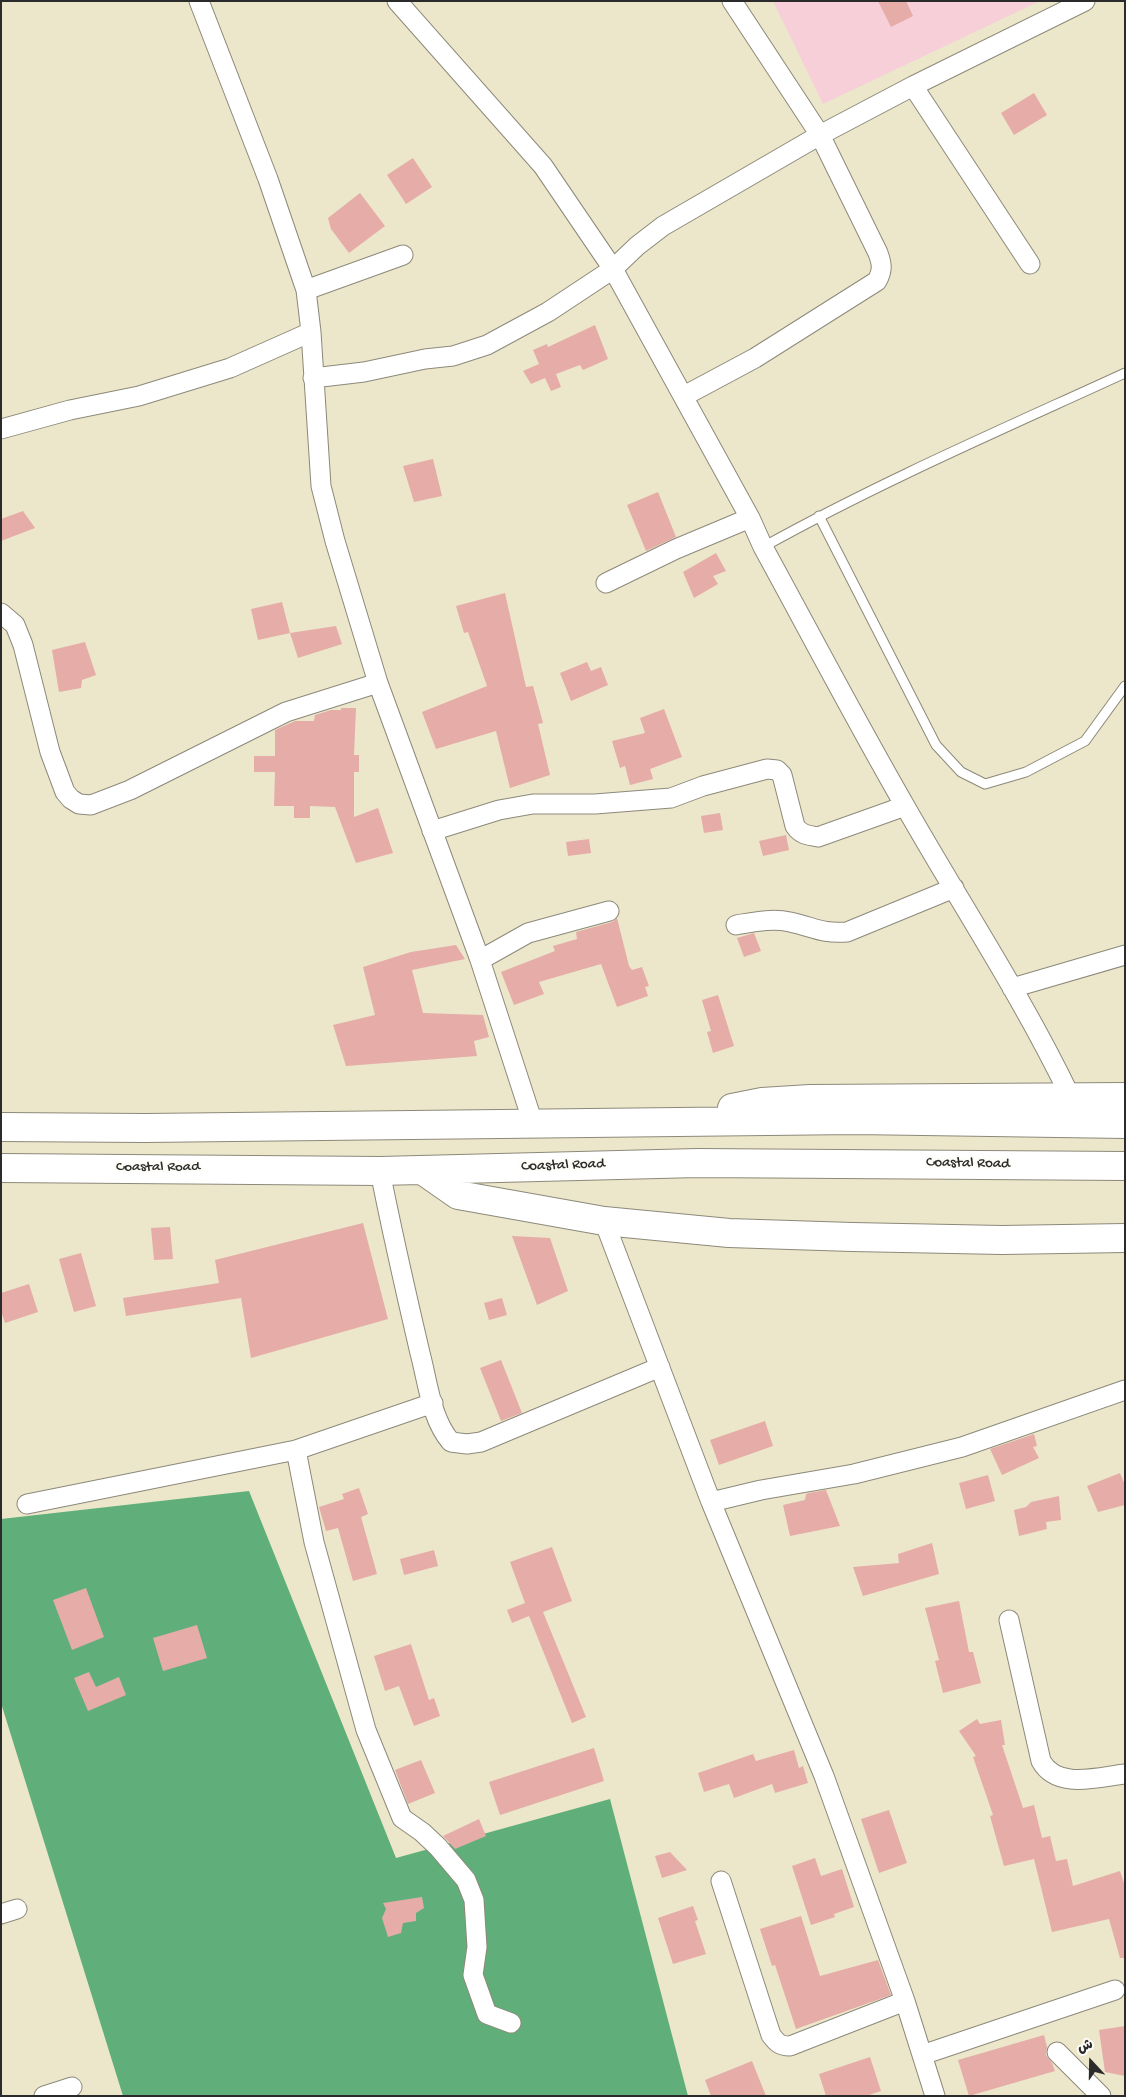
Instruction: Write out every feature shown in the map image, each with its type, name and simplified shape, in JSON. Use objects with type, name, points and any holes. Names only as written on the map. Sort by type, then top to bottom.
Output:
[{"type":"highway","points":[[660,1122],[762,1102],[810,1099],[1125,1097]]},
{"type":"highway","points":[[1,1127],[145,1128],[856,1120],[1125,1124]]},
{"type":"highway","name":"Coastal Road","points":[[1,1168],[422,1170],[698,1163],[1125,1166]]},
{"type":"highway","points":[[422,1170],[458,1196],[604,1221],[729,1232],[852,1237],[1002,1240],[1125,1238]]},
{"type":"street","points":[[200,1],[268,179],[306,290],[311,332],[322,486],[350,595],[378,682],[480,960],[533,1123]]},
{"type":"street","points":[[397,1],[542,166],[613,269],[684,396],[750,518],[763,547],[905,806],[1012,988],[1054,1063],[1070,1096]]},
{"type":"street","points":[[684,396],[755,358],[876,280],[881,273],[882,264],[878,253],[820,134],[732,1]]},
{"type":"street","points":[[313,378],[364,372],[394,364],[453,356],[488,345],[548,312],[613,269],[637,246],[663,226],[820,134],[1085,1]]},
{"type":"street","points":[[913,86],[1030,264]]},
{"type":"street","points":[[306,290],[403,255]]},
{"type":"street","points":[[1,429],[70,410],[139,396],[230,368],[311,332]]},
{"type":"street","points":[[606,583],[676,549],[750,518]]},
{"type":"street","points":[[1,613],[15,625],[23,645],[50,752],[65,792],[79,804],[91,805],[130,790],[286,712],[378,682]]},
{"type":"street","points":[[432,831],[498,810],[533,804],[595,804],[671,798],[703,786],[767,769],[777,770],[782,775],[795,826],[800,832],[807,835],[818,837],[905,806]]},
{"type":"street","points":[[736,925],[769,920],[790,922],[829,934],[847,932],[954,888]]},
{"type":"street","points":[[480,960],[528,933],[609,911]]},
{"type":"street","points":[[1012,988],[1125,955]]},
{"type":"street","points":[[380,1170],[400,1268],[433,1403],[442,1431],[451,1442],[467,1444],[481,1442],[660,1367]]},
{"type":"street","points":[[604,1221],[711,1502],[820,1768],[905,2001],[936,2096]]},
{"type":"street","points":[[711,1502],[761,1490],[854,1474],[962,1447],[1125,1390]]},
{"type":"street","points":[[27,1504],[296,1450],[433,1403]]},
{"type":"street","points":[[296,1450],[314,1542],[366,1730],[402,1818],[432,1842],[466,1880],[474,1900],[478,1947],[474,1975],[487,2014],[511,2023]]},
{"type":"street","points":[[1009,1620],[1041,1762],[1045,1768],[1067,1780],[1125,1774]]},
{"type":"street","points":[[721,1881],[771,2035],[782,2046],[790,2046],[905,2001]]},
{"type":"street","points":[[922,2055],[1115,1990]]},
{"type":"street","points":[[1057,2052],[1101,2096]]},
{"type":"street","points":[[44,2096],[72,2086]]},
{"type":"lane","points":[[763,547],[819,516],[932,461],[1125,373]]},
{"type":"lane","points":[[819,516],[936,745],[961,772],[985,784],[1026,772],[1085,741],[1125,686]]},
{"type":"shaded area","points":[[773,1],[1040,1],[823,104]]},
{"type":"green space","points":[[249,1491],[396,1858],[610,1799],[688,2096],[123,2096],[1,1703],[1,1519]]},
{"type":"building","points":[[878,1],[906,1],[913,16],[891,27]]},
{"type":"building","points":[[1034,93],[1047,115],[1014,135],[1001,113]]},
{"type":"building","points":[[413,158],[432,187],[406,204],[387,175]]},
{"type":"building","points":[[360,193],[385,226],[349,253],[331,229],[328,218]]},
{"type":"building","points":[[595,325],[608,359],[583,370],[580,365],[556,374],[561,387],[551,391],[545,378],[531,384],[523,371],[539,364],[533,350],[547,344],[548,347]]},
{"type":"building","points":[[433,459],[442,496],[414,502],[403,466]]},
{"type":"building","points":[[658,492],[676,537],[646,551],[627,505]]},
{"type":"building","points":[[23,511],[35,528],[1,541],[1,519]]},
{"type":"building","points":[[716,553],[726,571],[713,576],[718,584],[694,598],[683,572]]},
{"type":"building","points":[[505,593],[526,687],[533,686],[543,723],[538,724],[550,775],[510,788],[496,731],[436,749],[422,712],[487,686],[468,632],[464,633],[456,606]]},
{"type":"building","points":[[282,602],[290,633],[258,640],[251,609]]},
{"type":"building","points":[[336,626],[342,644],[298,658],[290,633]]},
{"type":"building","points":[[85,642],[96,675],[82,680],[81,688],[59,692],[52,650]]},
{"type":"building","points":[[587,662],[591,671],[601,667],[608,685],[571,701],[560,673]]},
{"type":"building","points":[[341,708],[356,708],[354,755],[359,755],[359,772],[354,772],[354,817],[378,808],[393,853],[356,863],[335,807],[310,806],[310,818],[294,818],[294,806],[274,806],[275,772],[254,772],[254,756],[275,756],[275,730],[295,721],[314,721],[315,715],[331,710],[341,710]]},
{"type":"building","points":[[664,709],[682,757],[650,769],[653,779],[630,785],[625,766],[620,768],[612,741],[645,733],[640,718]]},
{"type":"building","points":[[720,813],[723,830],[704,833],[701,816]]},
{"type":"building","points":[[786,835],[789,850],[763,856],[759,841]]},
{"type":"building","points":[[589,839],[591,853],[568,856],[566,842]]},
{"type":"building","points":[[617,918],[629,966],[632,970],[642,967],[649,986],[645,987],[648,996],[617,1007],[601,964],[539,982],[544,994],[514,1005],[501,972],[555,951],[553,946],[577,939],[576,932],[612,922]]},
{"type":"building","points":[[754,933],[761,951],[744,957],[737,938]]},
{"type":"building","points":[[456,945],[465,959],[412,970],[423,1013],[483,1015],[489,1037],[474,1041],[477,1056],[346,1066],[333,1025],[375,1015],[363,967],[411,952]]},
{"type":"building","points":[[718,995],[734,1046],[713,1053],[707,1032],[711,1031],[702,1000]]},
{"type":"building","points":[[363,1223],[388,1319],[251,1358],[241,1298],[126,1316],[123,1298],[219,1283],[215,1260]]},
{"type":"building","points":[[170,1227],[173,1259],[154,1260],[151,1228]]},
{"type":"building","points":[[512,1236],[550,1238],[568,1291],[537,1305]]},
{"type":"building","points":[[81,1253],[96,1306],[74,1312],[59,1259]]},
{"type":"building","points":[[29,1284],[38,1312],[5,1323],[1,1311],[1,1293]]},
{"type":"building","points":[[502,1298],[507,1315],[489,1320],[484,1303]]},
{"type":"building","points":[[501,1360],[522,1413],[501,1421],[480,1368]]},
{"type":"building","points":[[765,1421],[773,1446],[719,1465],[710,1440]]},
{"type":"building","points":[[1034,1434],[1037,1446],[1033,1447],[1039,1458],[1002,1475],[990,1449]]},
{"type":"building","points":[[1120,1473],[1125,1485],[1125,1505],[1098,1512],[1087,1486]]},
{"type":"building","points":[[988,1475],[995,1501],[966,1509],[959,1483]]},
{"type":"building","points":[[359,1488],[368,1514],[361,1517],[377,1574],[353,1581],[338,1528],[326,1531],[319,1507],[344,1499],[342,1494]]},
{"type":"building","points":[[826,1490],[840,1526],[790,1536],[783,1505],[805,1500],[806,1494]]},
{"type":"building","points":[[1059,1496],[1061,1520],[1046,1522],[1047,1529],[1019,1536],[1014,1510],[1026,1507],[1031,1502]]},
{"type":"building","points":[[932,1543],[939,1574],[863,1596],[853,1567],[899,1563],[898,1554]]},
{"type":"building","points":[[552,1547],[572,1601],[543,1612],[586,1717],[572,1723],[529,1616],[512,1623],[507,1610],[525,1603],[510,1562]]},
{"type":"building","points":[[434,1550],[438,1566],[404,1575],[400,1559]]},
{"type":"building","points":[[86,1588],[104,1637],[72,1650],[53,1600]]},
{"type":"building","points":[[959,1601],[969,1652],[973,1652],[981,1683],[943,1693],[935,1661],[939,1660],[925,1608]]},
{"type":"building","points":[[197,1625],[207,1658],[163,1671],[153,1638]]},
{"type":"building","points":[[411,1644],[429,1700],[434,1698],[440,1716],[414,1726],[399,1686],[385,1691],[374,1656]]},
{"type":"building","points":[[89,1672],[96,1687],[119,1677],[126,1695],[88,1711],[74,1678]]},
{"type":"building","points":[[977,1719],[980,1724],[1001,1720],[1005,1745],[1002,1745],[1023,1808],[1034,1805],[1042,1838],[1050,1836],[1056,1861],[1067,1859],[1073,1886],[1120,1871],[1125,1886],[1125,1958],[1120,1958],[1109,1919],[1052,1932],[1034,1859],[1004,1866],[990,1816],[993,1815],[973,1757],[976,1756],[959,1731]]},
{"type":"building","points":[[594,1748],[604,1781],[500,1815],[489,1782]]},
{"type":"building","points":[[794,1750],[799,1768],[803,1766],[808,1783],[775,1793],[772,1784],[734,1798],[729,1784],[704,1792],[698,1773],[753,1754],[756,1761]]},
{"type":"building","points":[[421,1760],[435,1793],[408,1804],[395,1770]]},
{"type":"building","points":[[889,1810],[907,1863],[879,1873],[861,1819]]},
{"type":"building","points":[[479,1819],[486,1836],[455,1849],[443,1836]]},
{"type":"building","points":[[670,1852],[687,1870],[662,1878],[655,1856]]},
{"type":"building","points":[[815,1858],[821,1876],[842,1869],[854,1907],[834,1914],[835,1917],[811,1925],[792,1866]]},
{"type":"building","points":[[422,1897],[424,1908],[416,1913],[416,1921],[403,1923],[401,1933],[388,1937],[382,1918],[386,1909],[383,1903]]},
{"type":"building","points":[[693,1906],[698,1920],[695,1921],[706,1954],[673,1964],[658,1918]]},
{"type":"building","points":[[801,1916],[820,1976],[878,1960],[891,1995],[796,2029],[775,1965],[772,1966],[760,1929]]},
{"type":"building","points":[[1125,2026],[1125,2076],[1105,2072],[1099,2030]]},
{"type":"building","points":[[1044,2035],[1047,2047],[1046,2055],[1055,2071],[969,2096],[958,2060]]},
{"type":"building","points":[[870,2057],[881,2091],[866,2096],[826,2096],[819,2074]]},
{"type":"building","points":[[752,2061],[766,2096],[711,2096],[705,2080]]}]
